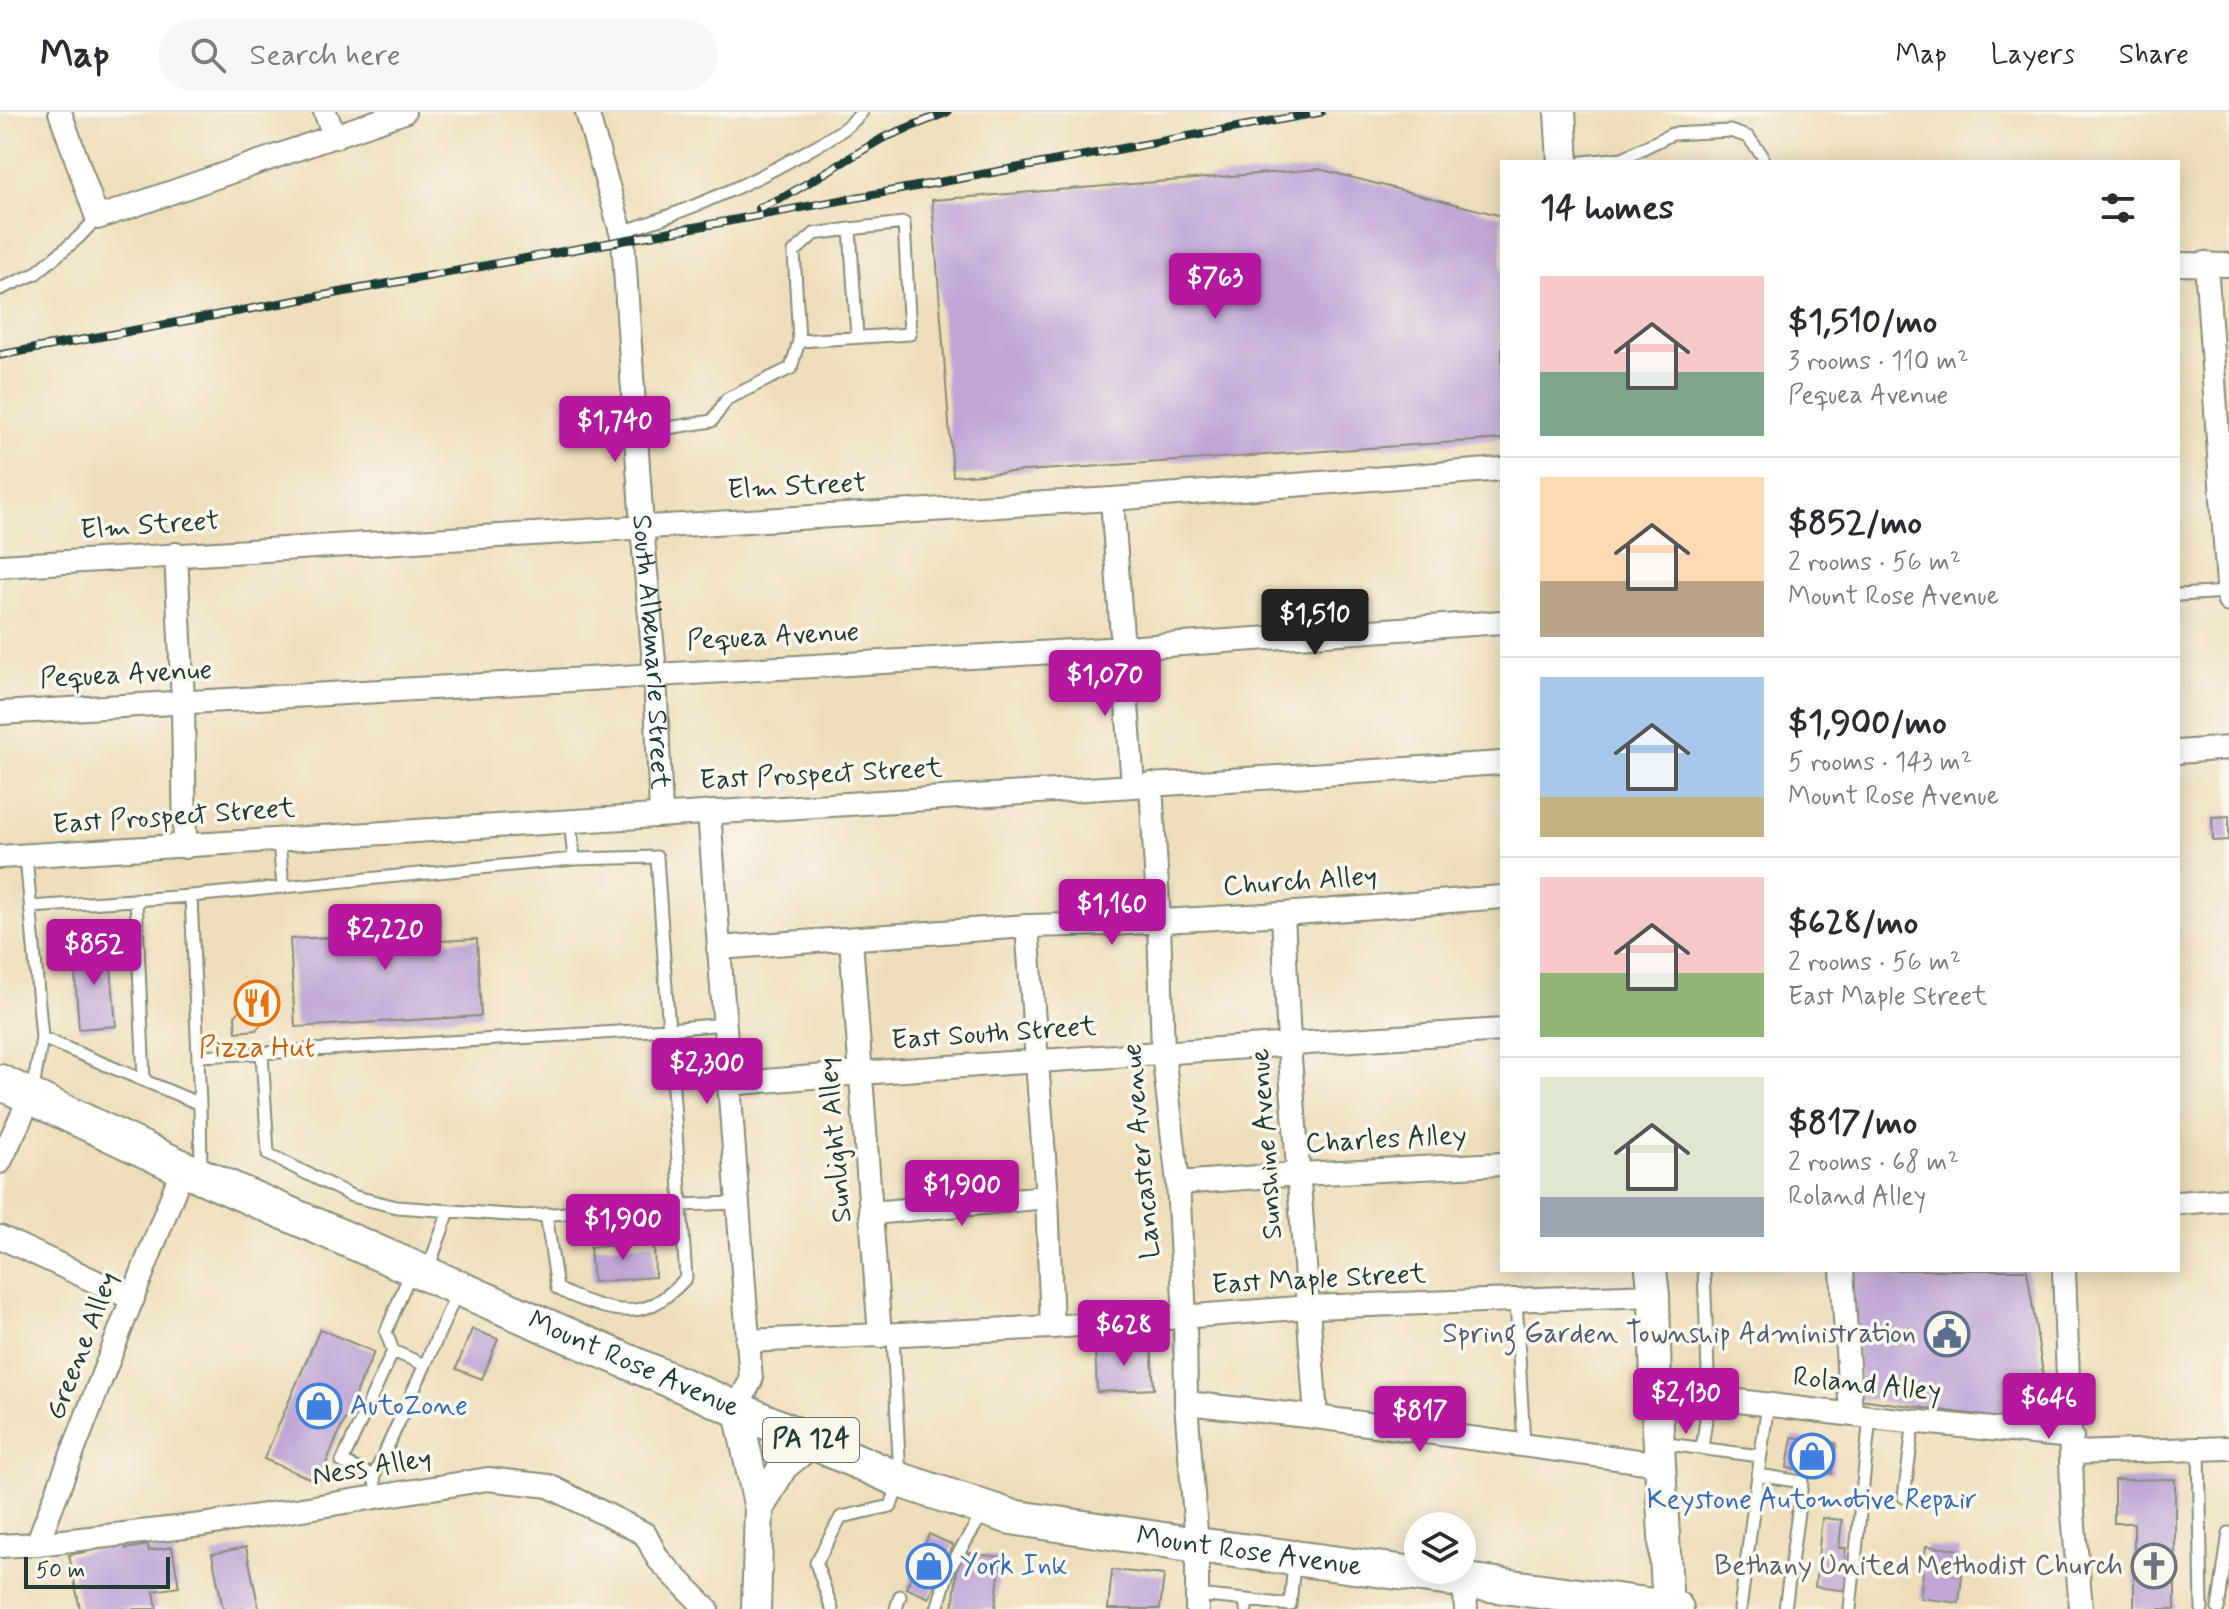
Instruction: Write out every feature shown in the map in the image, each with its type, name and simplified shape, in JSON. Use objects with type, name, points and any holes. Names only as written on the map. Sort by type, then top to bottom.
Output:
[{"type":"main road","points":[[1560,112],[1563,160]]},
{"type":"main road","name":"Mount Rose Avenue","points":[[0,1082],[192,1172],[900,1480],[1011,1517],[1295,1559],[1465,1595],[1671,1609]]},
{"type":"main road","points":[[1653,1283],[1656,1391],[1671,1609]]},
{"type":"street","points":[[60,112],[97,218],[404,112]]},
{"type":"street","points":[[325,112],[335,137]]},
{"type":"street","name":"South Albemarle Street","points":[[587,112],[622,232],[655,674],[661,814]]},
{"type":"street","points":[[2206,263],[2229,601]]},
{"type":"street","points":[[2180,264],[2229,265]]},
{"type":"street","name":"Elm Street","points":[[0,566],[1112,499],[1500,469]]},
{"type":"street","name":"Lancaster Avenue","points":[[1112,499],[1124,648],[1159,922],[1163,1052],[1178,1183],[1186,1403],[1197,1545],[1197,1602]]},
{"type":"street","points":[[176,554],[183,702],[185,847]]},
{"type":"street","name":"Pequea Avenue","points":[[0,713],[1124,648],[1500,622]]},
{"type":"street","points":[[2180,752],[2229,748]]},
{"type":"street","name":"East Prospect Street","points":[[0,857],[1500,763]]},
{"type":"street","name":"South Albemarle Street","points":[[709,812],[751,1380],[737,1407]]},
{"type":"street","name":"Church Alley","points":[[718,948],[1027,926],[1283,914],[1500,897]]},
{"type":"street","name":"Sunshine Avenue","points":[[1283,914],[1289,1044],[1316,1417]]},
{"type":"street","points":[[1027,926],[1047,1197],[1052,1327]]},
{"type":"street","name":"Sunlight Alley","points":[[851,939],[872,1213],[887,1336]]},
{"type":"street","name":"East South Street","points":[[729,1084],[1500,1030]]},
{"type":"street","points":[[0,1162],[31,1096]]},
{"type":"street","name":"Charles Alley","points":[[1178,1183],[1500,1164]]},
{"type":"street","name":"Greene Alley","points":[[37,1544],[133,1299],[192,1172]]},
{"type":"street","points":[[872,1213],[1047,1197]]},
{"type":"street","points":[[2180,1203],[2229,1199]]},
{"type":"street","points":[[0,1237],[133,1299]]},
{"type":"street","points":[[1842,1272],[1860,1415]]},
{"type":"street","points":[[2064,1272],[2073,1513],[2081,1609]]},
{"type":"street","name":"East Maple Street","points":[[747,1341],[1052,1327],[1310,1307],[1516,1300],[1653,1283]]},
{"type":"street","name":"Roland Alley","points":[[1656,1391],[1914,1421],[2072,1445],[2229,1448]]},
{"type":"street","points":[[1186,1403],[1524,1445],[1660,1453]]},
{"type":"street","points":[[737,1407],[759,1509],[756,1609]]},
{"type":"street","points":[[759,1509],[783,1466],[814,1441]]},
{"type":"street","name":"Ness Alley","points":[[0,1546],[202,1525],[376,1487],[488,1479],[549,1486],[645,1534],[658,1559],[707,1609]]},
{"type":"lane","points":[[622,232],[679,214],[760,178],[849,127],[862,112]]},
{"type":"lane","points":[[1623,160],[1672,134],[1730,131],[1748,137],[1763,160]]},
{"type":"lane","points":[[0,289],[35,274],[97,218]]},
{"type":"lane","points":[[636,433],[712,421],[727,399],[791,368],[799,341],[794,252],[814,234],[904,223],[910,334],[799,341]]},
{"type":"lane","points":[[850,229],[857,337]]},
{"type":"lane","points":[[2180,595],[2228,592]]},
{"type":"lane","points":[[570,820],[574,859]]},
{"type":"lane","points":[[279,841],[283,887]]},
{"type":"lane","points":[[26,856],[42,1038],[31,1096]]},
{"type":"lane","points":[[31,907],[191,896],[574,859],[657,857],[686,1278],[671,1294],[648,1307],[616,1312],[567,1294],[557,1288],[546,1214]]},
{"type":"lane","points":[[191,896],[200,1104],[192,1172]]},
{"type":"lane","points":[[136,899],[144,1080]]},
{"type":"lane","points":[[199,1056],[724,1024]]},
{"type":"lane","points":[[42,1038],[200,1104]]},
{"type":"lane","points":[[262,1053],[268,1154],[352,1196],[397,1207],[524,1216],[737,1203]]},
{"type":"lane","points":[[449,1211],[386,1332],[393,1351],[342,1462],[376,1487],[459,1287]]},
{"type":"lane","points":[[1702,1448],[1709,1398],[1704,1272]]},
{"type":"lane","points":[[1516,1300],[1524,1445]]},
{"type":"lane","points":[[832,1609],[816,1563],[841,1517],[891,1506],[900,1480],[887,1336]]},
{"type":"lane","points":[[393,1351],[425,1365]]},
{"type":"lane","points":[[1740,1609],[1768,1404]]},
{"type":"lane","points":[[1850,1609],[1860,1415]]},
{"type":"lane","points":[[1904,1497],[1914,1421]]},
{"type":"lane","points":[[1660,1453],[1702,1448],[1760,1456]]},
{"type":"lane","points":[[2199,1449],[2202,1609]]},
{"type":"lane","points":[[1758,1475],[1802,1482],[1785,1609]]},
{"type":"lane","points":[[937,1609],[949,1569],[986,1509]]},
{"type":"lane","points":[[2218,1609],[2229,1533]]},
{"type":"lane","points":[[1197,1602],[1290,1605],[1295,1559]]},
{"type":"lane","points":[[896,1609],[900,1596]]},
{"type":"building","points":[[1319,169],[1500,215],[1500,439],[953,476],[932,200]]},
{"type":"building","points":[[2229,816],[2229,840],[2213,841],[2212,817]]},
{"type":"building","points":[[439,906],[441,941],[477,939],[481,1016],[295,1027],[290,939],[354,936],[352,910]]},
{"type":"building","points":[[109,944],[116,1026],[79,1029],[73,947]]},
{"type":"building","name":"Pizza Hut","points":[[257,990],[267,990],[269,1016],[256,1030],[236,1032],[235,1016]]},
{"type":"building","points":[[654,1243],[655,1277],[593,1282],[590,1247]]},
{"type":"building","name":"Spring Garden Township Administration","points":[[1852,1272],[2027,1272],[2051,1425],[1860,1399]]},
{"type":"building","name":"AutoZone","points":[[320,1329],[374,1352],[318,1482],[264,1459]]},
{"type":"building","points":[[472,1329],[498,1339],[482,1379],[456,1369]]},
{"type":"building","points":[[1151,1344],[1154,1389],[1097,1392],[1095,1347]]},
{"type":"building","name":"Keystone Automotive Repair","points":[[1792,1437],[1836,1443],[1832,1474],[1787,1468]]},
{"type":"building","name":"Bethany United Methodist Church","points":[[2175,1479],[2175,1609],[2134,1609],[2134,1523],[2114,1523],[2114,1480]]},
{"type":"building","points":[[1822,1518],[1842,1520],[1839,1548],[1846,1548],[1844,1563],[1851,1564],[1848,1591],[1815,1587]]},
{"type":"building","name":"York Ink","points":[[929,1534],[953,1545],[929,1598],[906,1588]]},
{"type":"building","points":[[125,1544],[126,1549],[148,1545],[149,1551],[172,1547],[179,1587],[154,1591],[157,1609],[80,1609],[69,1555]]},
{"type":"building","points":[[1926,1546],[1960,1550],[1957,1575],[1962,1575],[1959,1603],[1920,1598]]},
{"type":"building","points":[[246,1547],[259,1609],[223,1609],[212,1554]]},
{"type":"building","points":[[959,1552],[1001,1557],[995,1609],[953,1609]]},
{"type":"building","points":[[1112,1570],[1164,1575],[1160,1609],[1108,1609]]},
{"type":"railway","points":[[759,208],[786,196],[883,138],[947,112]]},
{"type":"railway","points":[[0,355],[1321,112]]},
{"type":"place","name":"Pizza Hut","points":[[257,1003]]},
{"type":"place","name":"Spring Garden Township Administration","points":[[1947,1334]]},
{"type":"place","name":"AutoZone","points":[[319,1406]]},
{"type":"place","name":"Keystone Automotive Repair","points":[[1812,1456]]},
{"type":"place","name":"York Ink","points":[[929,1566]]},
{"type":"place","name":"Bethany United Methodist Church","points":[[2154,1566]]}]
